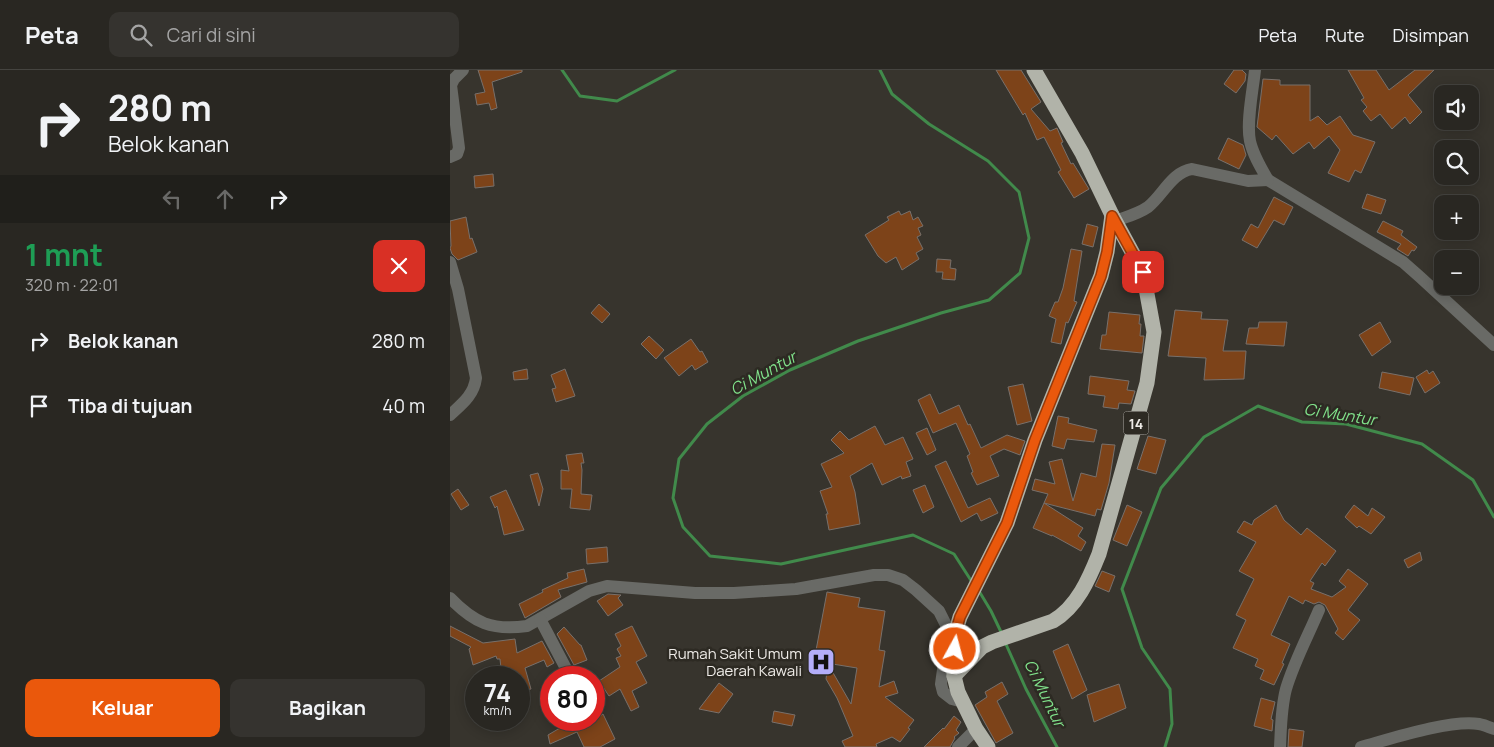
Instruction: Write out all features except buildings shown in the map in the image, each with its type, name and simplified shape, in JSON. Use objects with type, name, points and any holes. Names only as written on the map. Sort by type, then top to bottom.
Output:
[{"type":"highway","name":"14","points":[[954,676],[982,647],[1053,621],[1067,611],[1089,580],[1099,554],[1147,383],[1154,332],[1143,272],[1113,218],[1082,153],[1034,70]]},
{"type":"highway","points":[[988,747],[962,702],[954,676],[955,634],[960,617],[1007,523],[1035,440],[1101,276],[1109,245],[1113,218]]},
{"type":"street","points":[[450,157],[457,154],[459,148],[452,86],[454,79],[463,70]]},
{"type":"street","points":[[1255,70],[1248,132],[1258,163],[1268,180],[1403,262],[1494,345]]},
{"type":"street","points":[[1113,218],[1138,212],[1147,207],[1172,180],[1185,170],[1192,169],[1248,181],[1268,180]]},
{"type":"street","points":[[450,262],[458,289],[476,378],[473,390],[468,398],[450,415]]},
{"type":"street","points":[[450,598],[475,620],[490,626],[516,627],[527,626],[589,592],[607,586],[695,593],[734,593],[796,589],[874,574],[888,575],[902,580],[939,611],[946,625],[946,648],[941,684],[943,692],[952,699],[962,702]]},
{"type":"street","points":[[1280,747],[1286,689],[1319,610]]},
{"type":"street","points":[[540,619],[565,666]]},
{"type":"street","points":[[1361,747],[1428,729],[1458,724],[1478,724],[1494,729]]},
{"type":"street","points":[[958,747],[976,729]]},
{"type":"waterway","name":"Ci Muntur","points":[[562,70],[580,96],[617,101],[675,70]]},
{"type":"waterway","name":"Ci Muntur","points":[[880,70],[892,94],[929,124],[988,161],[1019,192],[1029,238],[1020,273],[989,300],[941,313],[858,341],[790,370],[743,396],[707,424],[679,459],[673,498],[683,527],[710,556],[781,564],[913,535],[954,554],[972,582]]},
{"type":"waterway","name":"Ci Muntur","points":[[1165,747],[1172,724],[1170,689],[1142,648],[1122,589],[1161,488],[1204,437],[1258,406],[1302,422],[1346,424],[1422,444],[1473,480],[1494,517]]},
{"type":"waterway","name":"Ci Muntur","points":[[979,591],[1002,634]]},
{"type":"waterway","name":"Ci Muntur","points":[[1005,642],[1026,689],[1057,747]]},
{"type":"place","name":"Rumah Sakit Umum Daerah Kawali","points":[[821,662]]},
{"type":"route","points":[[955,649],[955,634],[960,617],[1007,523],[1035,440],[1101,276],[1110,237],[1112,216],[1143,272]]}]
